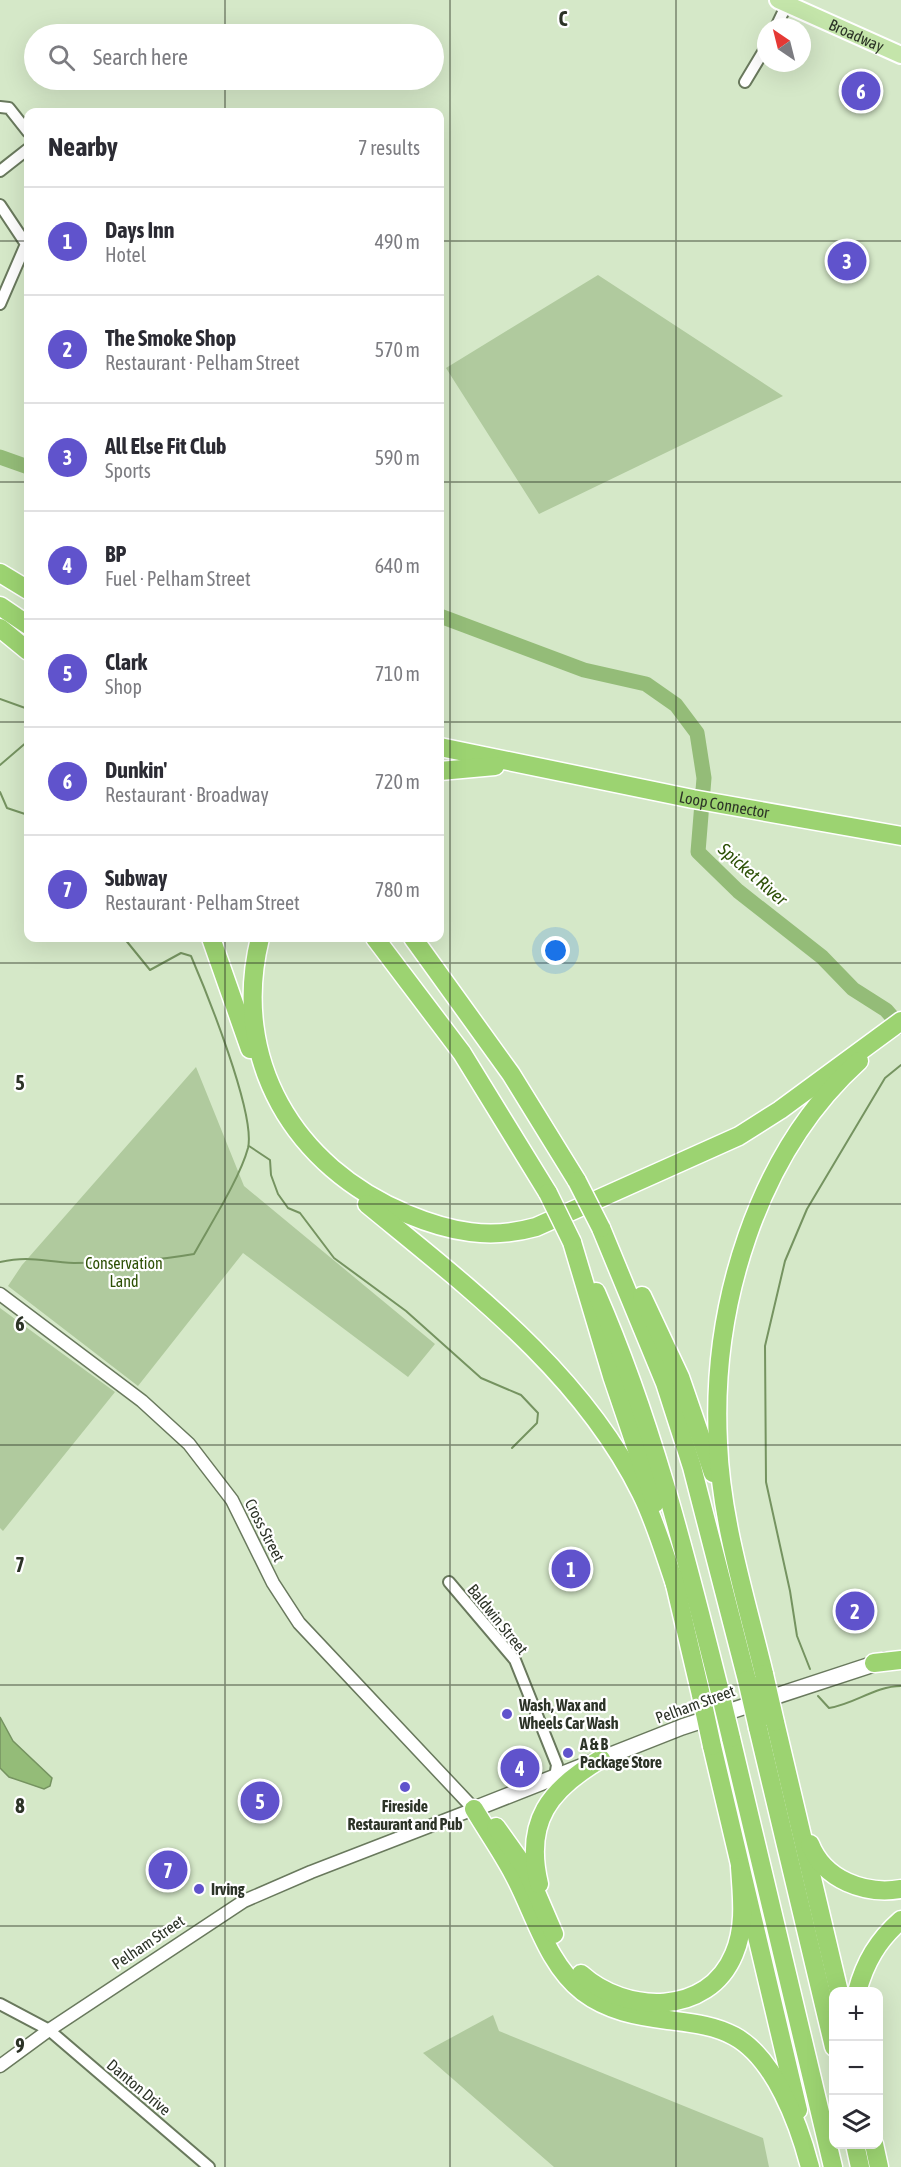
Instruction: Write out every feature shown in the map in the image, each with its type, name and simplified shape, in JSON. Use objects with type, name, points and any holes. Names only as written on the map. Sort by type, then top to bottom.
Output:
[{"type":"highway","points":[[0,563],[24,575]]},
{"type":"highway","points":[[0,573],[24,588]]},
{"type":"highway","points":[[0,606],[24,622]]},
{"type":"highway","points":[[0,628],[24,648]]},
{"type":"highway","points":[[444,748],[548,770]]},
{"type":"highway","points":[[444,770],[473,766],[548,770]]},
{"type":"highway","name":"Loop Connector","points":[[548,770],[901,836]]},
{"type":"highway","points":[[212,942],[259,1070],[298,1134],[365,1203],[533,1348],[582,1400],[642,1495],[676,1587]]},
{"type":"highway","points":[[259,942],[254,975],[254,1012],[261,1059],[275,1096]]},
{"type":"highway","points":[[378,942],[480,1080],[548,1193],[608,1320],[651,1434],[682,1537],[731,1738],[792,2006],[833,2167]]},
{"type":"highway","points":[[416,942],[512,1074],[577,1181],[601,1228],[643,1298],[680,1377],[729,1523]]},
{"type":"highway","points":[[334,1172],[379,1202],[443,1228],[484,1235],[525,1230],[547,1223],[740,1136],[895,1025]]},
{"type":"highway","points":[[833,2041],[767,1725],[764,1674],[729,1523],[718,1443],[719,1392],[727,1318],[743,1250],[757,1210],[801,1131],[835,1086],[895,1025]]},
{"type":"highway","points":[[601,1228],[645,1333],[678,1425],[718,1563],[747,1680],[791,1786],[813,1850],[829,1870],[847,1882],[867,1888],[901,1889]]},
{"type":"highway","points":[[572,1242],[608,1365],[655,1502],[811,2167]]},
{"type":"highway","points":[[874,1663],[901,1658]]},
{"type":"highway","points":[[543,1903],[535,1867],[536,1836],[541,1821],[550,1799],[562,1785],[601,1759]]},
{"type":"highway","points":[[791,1786],[838,1987]]},
{"type":"highway","points":[[474,1809],[501,1832],[526,1869],[563,1952],[578,1971],[596,1986],[618,1997],[641,2003],[676,2002],[707,1988],[730,1963],[742,1925],[740,1867]]},
{"type":"highway","points":[[474,1809],[513,1873],[551,1953],[568,1978],[590,1997],[614,2010],[716,2028],[746,2044],[762,2061],[788,2103],[811,2167]]},
{"type":"highway","points":[[859,1987],[871,1954],[885,1935],[901,1920]]},
{"type":"highway","points":[[856,2149],[860,2167]]},
{"type":"highway","points":[[875,2149],[879,2167]]},
{"type":"main road","name":"Broadway","points":[[782,2],[901,54]]},
{"type":"main road","name":"Pelham Street","points":[[474,1809],[682,1727],[874,1663]]},
{"type":"street","points":[[778,18],[782,2]]},
{"type":"street","points":[[745,82],[757,62]]},
{"type":"street","points":[[0,107],[9,108],[24,127]]},
{"type":"street","points":[[0,171],[24,152]]},
{"type":"street","points":[[0,205],[24,241]]},
{"type":"street","points":[[0,304],[24,249]]},
{"type":"street","name":"Cross Street","points":[[0,1294],[142,1401],[189,1444],[232,1500],[273,1583],[296,1618],[323,1650],[474,1809]]},
{"type":"street","name":"Baldwin Street","points":[[449,1582],[515,1660],[557,1766],[555,1777]]},
{"type":"street","name":"Pelham Street","points":[[0,2066],[49,2030],[244,1901],[474,1809]]},
{"type":"street","name":"Danton Drive","points":[[0,2004],[49,2030],[209,2167]]},
{"type":"green space","points":[[598,275],[783,396],[539,514],[446,368]]},
{"type":"green space","name":"Conservation Land","points":[[196,1067],[244,1186],[435,1344],[408,1377],[243,1253],[138,1386],[8,1286],[22,1265]]},
{"type":"green space","points":[[0,1308],[115,1392],[3,1531],[0,1528]]},
{"type":"green space","points":[[493,2015],[499,2031],[763,2138],[769,2167],[554,2167],[423,2053]]},
{"type":"shaded area","points":[[0,1717],[13,1741],[52,1778],[50,1786],[44,1789],[9,1777],[0,1768]]},
{"type":"waterway","name":"Spicket River","points":[[0,457],[24,466]]},
{"type":"waterway","name":"Spicket River","points":[[444,618],[584,670],[646,684],[676,705],[697,733],[704,778],[698,852],[738,891],[822,957],[853,989],[886,1010],[901,1027]]},
{"type":"waterway","points":[[0,699],[24,708]]},
{"type":"waterway","points":[[0,765],[24,744]]},
{"type":"waterway","points":[[0,792],[7,808],[24,814]]},
{"type":"waterway","points":[[0,1262],[29,1259],[74,1263],[119,1262],[194,1254],[232,1187],[244,1160],[248,1148],[245,1109],[228,1052],[191,956],[181,953],[150,970],[127,942]]},
{"type":"waterway","points":[[810,1669],[797,1636],[790,1591],[766,1482],[765,1346],[785,1261],[807,1209],[885,1078],[901,1065]]},
{"type":"waterway","points":[[249,1146],[270,1160],[271,1175],[278,1194],[288,1208],[300,1213],[334,1258],[406,1311],[481,1378],[521,1395],[538,1413],[537,1423],[512,1448]]},
{"type":"waterway","points":[[818,1696],[829,1708],[882,1689],[901,1686]]},
{"type":"place","name":"Dunkin'","points":[[861,91]]},
{"type":"place","name":"All Else Fit Club","points":[[847,261]]},
{"type":"place","name":"Days Inn","points":[[571,1569]]},
{"type":"place","name":"The Smoke Shop","points":[[855,1611]]},
{"type":"place","name":"Wash, Wax and Wheels Car Wash","points":[[507,1714]]},
{"type":"place","name":"A & B Package Store","points":[[568,1753]]},
{"type":"place","name":"BP","points":[[520,1768]]},
{"type":"place","name":"Fireside Restaurant and Pub","points":[[405,1787]]},
{"type":"place","name":"Clark","points":[[260,1801]]},
{"type":"place","name":"Subway","points":[[168,1870]]},
{"type":"place","name":"Irving","points":[[199,1889]]}]
